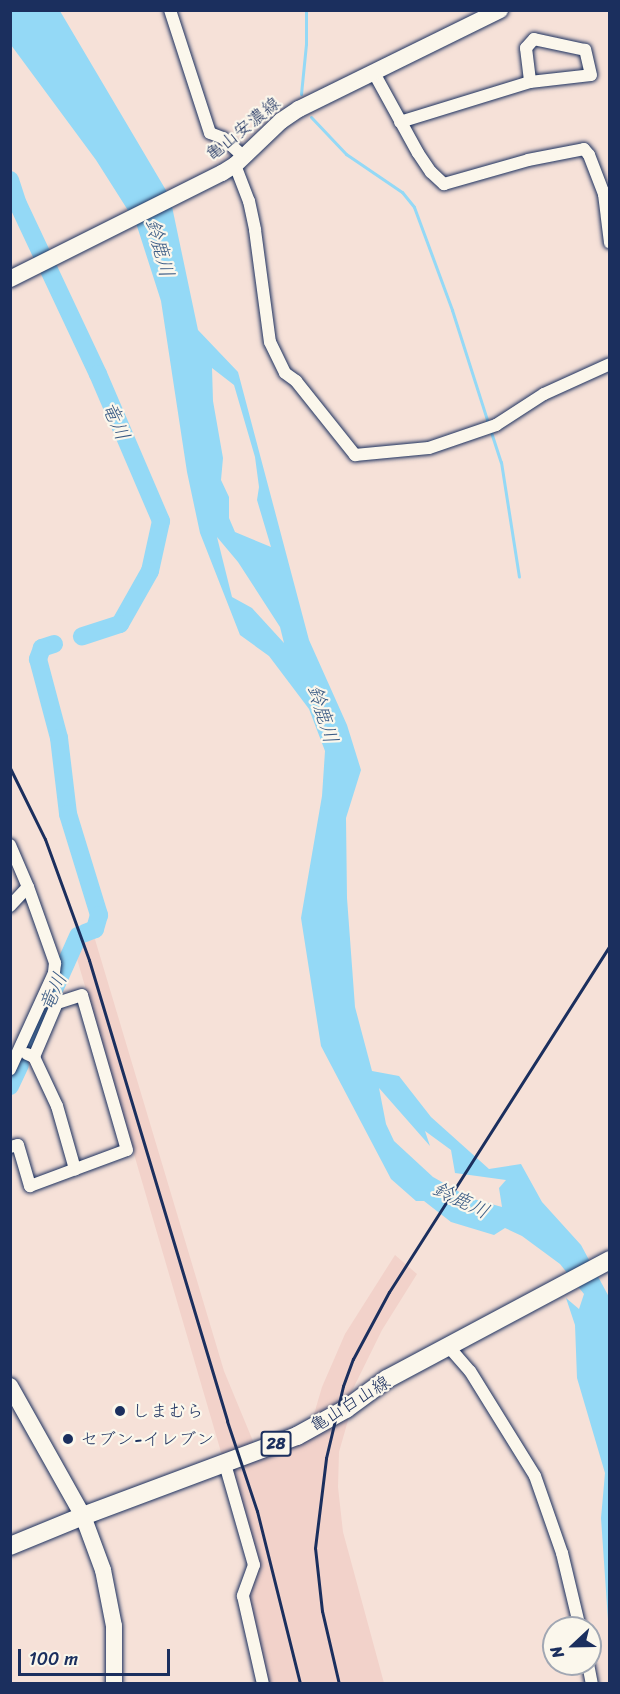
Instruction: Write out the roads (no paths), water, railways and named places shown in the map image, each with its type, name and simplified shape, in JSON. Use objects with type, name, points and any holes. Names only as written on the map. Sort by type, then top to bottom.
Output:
[{"type":"main road","name":"亀山安濃線","points":[[10,279],[214,178],[240,161],[281,121],[299,109],[500,10]]},
{"type":"main road","name":"亀山白山線","points":[[10,1546],[83,1515],[304,1433],[346,1409],[387,1379],[609,1260]]},
{"type":"main road","points":[[10,1386],[83,1515],[108,1588],[114,1626],[114,1683]]},
{"type":"street","points":[[170,10],[210,133],[224,138],[240,161],[257,237],[270,342],[285,373],[296,381],[355,455],[429,448],[490,427],[543,394],[609,364]]},
{"type":"street","points":[[400,122],[530,82],[591,75],[585,50],[534,39],[526,48],[530,82]]},
{"type":"street","points":[[374,73],[400,122],[431,172],[444,184],[528,160],[584,149],[589,155],[606,194],[609,243]]},
{"type":"street","points":[[10,845],[28,887],[55,963],[54,974],[16,1051],[10,1069]]},
{"type":"street","points":[[10,906],[28,887]]},
{"type":"street","points":[[10,1148],[18,1145],[30,1186],[127,1150],[82,995],[57,1003],[34,1057]]},
{"type":"street","points":[[16,1051],[34,1057],[57,1106],[75,1169]]},
{"type":"street","points":[[452,1344],[535,1476],[562,1553],[577,1616]]},
{"type":"street","points":[[225,1464],[254,1565],[243,1596],[263,1683]]},
{"type":"water","name":"鈴鹿川","points":[[10,11],[60,11],[170,197],[198,330],[238,372],[309,640],[347,725],[361,770],[346,818],[347,898],[355,1007],[372,1071],[399,1076],[431,1117],[489,1169],[521,1164],[542,1202],[581,1245],[609,1297],[609,1635],[601,1518],[605,1473],[577,1378],[575,1325],[566,1298],[579,1309],[584,1294],[560,1264],[522,1236],[505,1228],[494,1235],[451,1222],[424,1201],[416,1201],[391,1179],[321,1046],[301,918],[322,796],[325,751],[309,709],[269,656],[240,635],[200,533],[187,472],[161,301],[136,223],[96,160],[11,45]],"holes":[[[212,368],[234,385],[255,457],[259,487],[257,500],[271,547],[235,532],[229,518],[229,497],[221,480],[223,458],[213,401]],[[217,537],[238,562],[280,627],[284,643],[252,608],[232,597]],[[379,1088],[430,1146],[425,1131],[451,1150],[455,1173],[506,1180],[499,1188],[502,1207],[470,1198],[433,1177],[394,1141],[386,1124]]]},
{"type":"waterway","points":[[301,94],[306,44],[306,10]]},
{"type":"waterway","points":[[311,117],[346,154],[402,192],[414,207],[452,310],[488,423]]},
{"type":"waterway","name":"竜川","points":[[10,180],[18,204],[98,374],[161,521],[150,571],[120,624],[82,636]]},
{"type":"waterway","points":[[490,429],[501,462],[519,577]]},
{"type":"waterway","name":"竜川","points":[[54,644],[42,648],[38,659],[59,738],[68,814],[99,915],[95,929],[85,933]]},
{"type":"waterway","name":"竜川","points":[[28,1048],[78,936]]},
{"type":"waterway","name":"竜川","points":[[10,1086],[20,1065]]},
{"type":"railway","points":[[10,768],[45,839],[89,960],[227,1421],[257,1511],[300,1684]]},
{"type":"railway","points":[[339,1684],[322,1611],[315,1548],[326,1458],[343,1386],[353,1359],[389,1292],[610,945]]},
{"type":"place","name":"しまむら","points":[[120,1411]]},
{"type":"place","name":"セブン-イレブン","points":[[68,1439]]}]
